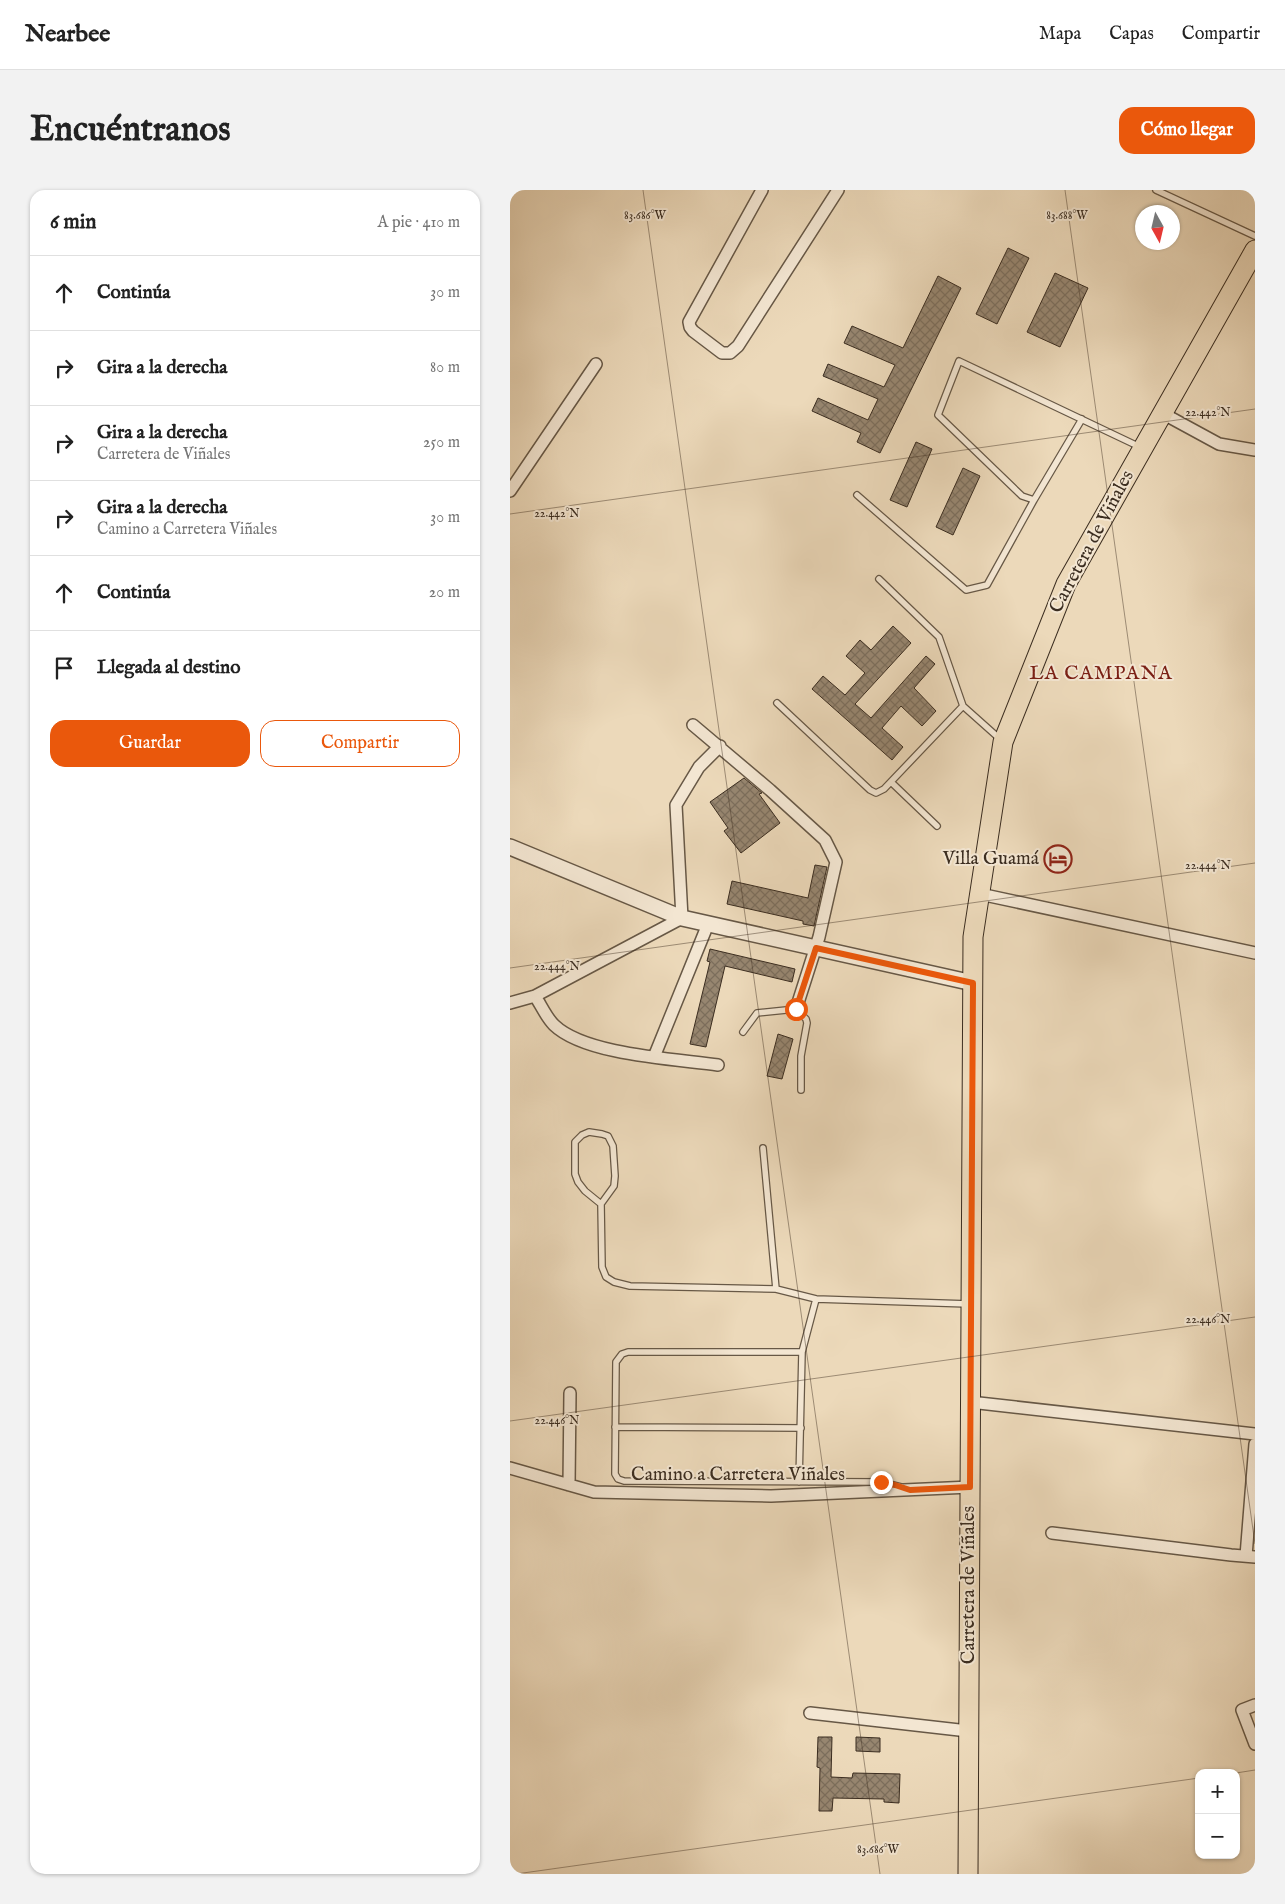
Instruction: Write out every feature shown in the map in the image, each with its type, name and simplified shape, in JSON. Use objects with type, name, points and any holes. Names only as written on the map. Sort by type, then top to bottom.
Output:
[{"type":"main road","name":"Carretera de Viñales","points":[[968,1874],[974,937],[1003,742],[1066,584],[1255,250]]},
{"type":"street","points":[[762,190],[689,322],[693,331],[722,354],[730,353],[738,346],[838,190]]},
{"type":"street","points":[[510,491],[596,364]]},
{"type":"street","points":[[1162,414],[1219,444],[1255,450]]},
{"type":"street","points":[[693,725],[720,746],[825,840],[836,862],[816,948],[796,1009]]},
{"type":"street","points":[[682,918],[676,805],[699,767],[720,746]]},
{"type":"street","points":[[510,847],[682,918],[973,983]]},
{"type":"street","points":[[980,894],[1255,953]]},
{"type":"street","points":[[510,1003],[535,996],[682,918]]},
{"type":"street","points":[[654,1057],[708,924]]},
{"type":"street","points":[[535,996],[554,1025],[565,1033],[597,1047],[623,1053],[718,1065]]},
{"type":"street","points":[[569,1485],[570,1394]]},
{"type":"street","points":[[970,1402],[1255,1434]]},
{"type":"street","points":[[1052,1533],[1250,1556],[1255,1444]]},
{"type":"street","name":"Camino a Carretera Viñales","points":[[510,1468],[594,1492],[771,1496],[970,1487]]},
{"type":"street","points":[[1255,1705],[1242,1710],[1255,1744]]},
{"type":"street","points":[[810,1713],[968,1731]]},
{"type":"lane","points":[[1156,190],[1255,236]]},
{"type":"lane","points":[[1034,500],[1022,496],[938,415],[959,361],[1142,448]]},
{"type":"lane","points":[[857,495],[966,590],[987,585],[1082,419]]},
{"type":"lane","points":[[879,579],[939,637],[963,706],[1003,742]]},
{"type":"lane","points":[[778,703],[872,792],[880,792],[891,782],[963,706]]},
{"type":"lane","points":[[891,782],[937,826]]},
{"type":"lane","points":[[743,1032],[757,1013],[796,1009],[807,1023],[801,1056],[801,1090]]},
{"type":"lane","points":[[601,1204],[585,1191],[575,1174],[575,1142],[582,1134],[589,1132],[608,1136],[613,1146],[614,1186],[601,1204],[602,1267],[606,1277],[614,1282],[630,1286],[776,1289],[816,1299],[971,1304]]},
{"type":"lane","points":[[763,1148],[776,1289]]},
{"type":"lane","points":[[799,1482],[802,1352],[816,1299]]},
{"type":"lane","points":[[802,1352],[628,1352],[622,1354],[616,1362],[614,1468],[618,1479],[624,1481],[881,1482],[910,1490]]},
{"type":"lane","points":[[615,1427],[801,1428]]},
{"type":"building","points":[[1008,248],[1029,258],[997,324],[976,314]]},
{"type":"building","points":[[1055,273],[1088,288],[1060,347],[1027,332]]},
{"type":"building","points":[[938,276],[961,288],[880,453],[857,442],[861,433],[812,411],[818,398],[868,420],[878,399],[823,376],[828,364],[884,387],[895,365],[844,343],[852,326],[903,348]]},
{"type":"building","points":[[916,442],[932,449],[907,507],[890,500]]},
{"type":"building","points":[[963,468],[980,476],[953,535],[936,527]]},
{"type":"building","points":[[893,626],[911,643],[855,704],[871,718],[926,656],[935,664],[914,688],[936,711],[922,726],[901,706],[882,728],[903,747],[892,760],[812,689],[823,676],[845,695],[865,673],[846,656],[860,640],[871,650]]},
{"type":"building","points":[[744,778],[762,793],[759,794],[780,823],[741,853],[724,831],[728,828],[710,802]]},
{"type":"building","points":[[815,865],[827,867],[814,926],[803,924],[803,921],[727,904],[732,881],[808,898]]},
{"type":"building","points":[[710,949],[795,969],[792,982],[725,966],[706,1047],[690,1044],[710,962],[707,961]]},
{"type":"building","points":[[778,1034],[793,1039],[782,1079],[767,1076]]},
{"type":"building","points":[[818,1737],[832,1737],[831,1777],[852,1778],[853,1773],[900,1774],[899,1803],[884,1802],[884,1799],[833,1798],[832,1811],[819,1811],[820,1768],[817,1767]]},
{"type":"building","points":[[856,1737],[880,1738],[880,1752],[856,1751]]},
{"type":"place","name":"Villa Guamá","points":[[1058,859]]},
{"type":"district","name":"LA CAMPANA","points":[[1101,673]]},
{"type":"route","points":[[796,1009],[816,948],[973,983],[970,1487],[910,1490],[881,1482]]}]
